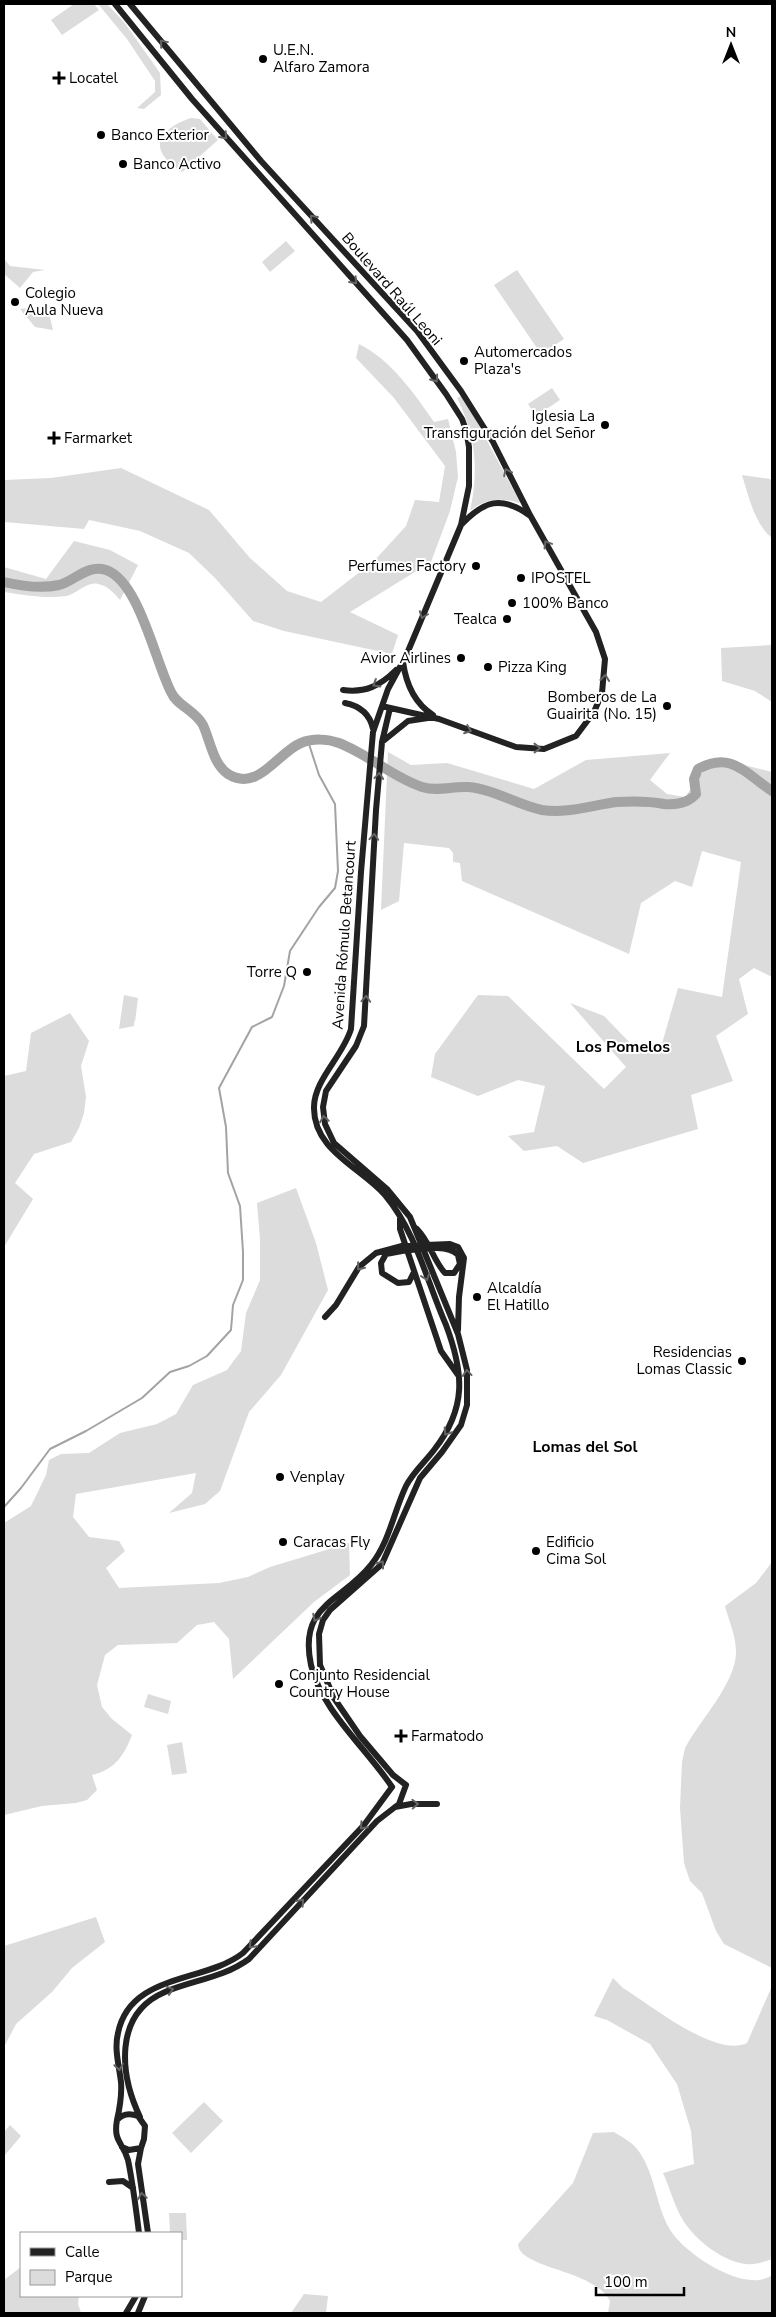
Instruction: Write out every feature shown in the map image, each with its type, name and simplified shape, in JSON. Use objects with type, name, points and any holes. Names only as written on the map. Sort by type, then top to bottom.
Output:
[{"type":"main road","name":"Boulevard Raúl Leoni","points":[[115,4],[192,99],[407,340],[462,419],[468,448],[470,486],[462,525],[403,662],[381,707]]},
{"type":"main road","name":"Boulevard Raúl Leoni","points":[[130,4],[261,161],[417,331],[477,414],[530,515],[570,583],[600,643],[606,666],[600,701],[576,736],[544,749],[525,748],[504,743],[439,719]]},
{"type":"main road","points":[[462,525],[480,508],[495,502],[512,504],[530,515]]},
{"type":"main road","points":[[403,662],[406,680],[413,695],[424,709],[439,719]]},
{"type":"main road","points":[[343,690],[364,691],[391,675],[403,662]]},
{"type":"main road","points":[[345,703],[363,710],[370,718],[373,732]]},
{"type":"main road","points":[[381,707],[439,719]]},
{"type":"main road","name":"Avenida Rómulo Betancourt","points":[[381,707],[373,732],[351,1029],[347,1043],[317,1090],[314,1114],[318,1131],[325,1142],[378,1188],[400,1216],[417,1252],[452,1342],[459,1377],[458,1404],[452,1424],[433,1452],[411,1477],[376,1558],[369,1568],[321,1610],[314,1620],[310,1633],[311,1664],[322,1692],[392,1787]]},
{"type":"main road","name":"Avenida Rómulo Betancourt","points":[[390,708],[382,742],[376,810],[364,1026],[356,1046],[326,1091],[323,1115],[330,1138],[387,1189],[403,1208],[416,1228],[458,1334],[465,1357],[468,1384],[467,1405],[461,1425],[420,1478],[382,1564],[330,1610],[322,1623],[319,1638],[320,1665],[334,1698],[354,1728],[386,1767],[406,1785]]},
{"type":"main road","points":[[382,742],[408,721],[439,719]]},
{"type":"main road","points":[[400,1216],[400,1229],[441,1351],[459,1377]]},
{"type":"main road","points":[[416,1228],[426,1237],[442,1271],[448,1274],[457,1272],[460,1260],[456,1252],[436,1247]]},
{"type":"main road","points":[[325,1317],[336,1305],[362,1263],[381,1250],[454,1245],[462,1250],[464,1258],[459,1297],[458,1334]]},
{"type":"main road","points":[[402,1249],[386,1254],[383,1257],[381,1263],[382,1273],[401,1284],[409,1282],[414,1272]]},
{"type":"main road","points":[[140,2232],[127,2158],[117,2141],[117,2120],[121,2088],[117,2038],[122,2020],[129,2009],[147,1992],[163,1984],[221,1967],[243,1953],[369,1819],[392,1787],[406,1785],[402,1797],[394,1807],[371,1828],[249,1959],[225,1973],[163,1993],[148,2002],[136,2013],[128,2028],[124,2044],[130,2088],[145,2128],[138,2164],[148,2232]]},
{"type":"main road","points":[[394,1807],[437,1804]]},
{"type":"main road","points":[[117,2120],[128,2114],[140,2118]]},
{"type":"main road","points":[[122,2147],[129,2150],[141,2148]]},
{"type":"main road","points":[[109,2182],[123,2180],[133,2188]]},
{"type":"main road","points":[[126,2313],[135,2297]]},
{"type":"main road","points":[[138,2313],[145,2297]]},
{"type":"green space","points":[[74,4],[94,4],[99,10],[62,35],[51,20]]},
{"type":"green space","points":[[98,4],[107,4],[124,22],[160,73],[161,95],[144,109],[137,108],[155,92],[155,81],[127,39]]},
{"type":"green space","points":[[191,118],[200,119],[218,140],[182,172],[166,159],[160,149],[160,143],[162,137],[172,127]]},
{"type":"green space","points":[[286,241],[295,251],[270,272],[262,262]]},
{"type":"green space","points":[[4,259],[10,266],[45,270],[33,272],[20,288],[4,274]]},
{"type":"green space","points":[[517,270],[564,339],[541,354],[494,285]]},
{"type":"green space","points":[[47,305],[53,330],[35,327],[20,309]]},
{"type":"green space","points":[[359,344],[392,368],[434,422],[448,419],[456,452],[458,477],[450,511],[431,562],[350,612],[398,635],[392,654],[284,631],[253,621],[215,578],[189,553],[140,531],[89,520],[84,529],[4,522],[4,480],[51,478],[121,468],[209,510],[250,558],[287,591],[321,602],[374,561],[406,526],[415,500],[439,502],[445,466],[394,398],[356,358]]},
{"type":"green space","points":[[552,388],[560,400],[536,416],[528,404]]},
{"type":"green space","points":[[461,396],[470,409],[519,503],[493,500],[481,504],[470,511],[475,467],[474,453],[468,426],[457,398]]},
{"type":"green space","points":[[742,475],[770,479],[772,483],[772,538],[756,517]]},
{"type":"green space","points":[[74,541],[110,550],[138,565],[120,600],[108,588],[94,584],[90,584],[70,595],[58,597],[4,592],[4,567],[46,579]]},
{"type":"green space","points":[[772,645],[772,702],[755,691],[722,681],[721,648]]},
{"type":"green space","points":[[388,752],[411,765],[447,763],[534,789],[586,760],[670,753],[650,780],[667,794],[685,797],[708,765],[728,761],[772,772],[772,977],[754,968],[739,979],[748,1014],[716,1036],[733,1081],[691,1095],[698,1129],[583,1163],[557,1146],[524,1151],[508,1136],[534,1132],[545,1086],[518,1080],[478,1096],[431,1077],[435,1054],[478,995],[508,996],[604,1089],[626,1067],[570,1003],[604,1016],[634,1047],[661,1047],[678,988],[722,997],[741,862],[702,851],[692,887],[675,881],[641,903],[629,954],[462,881],[460,863],[453,862],[453,853],[449,848],[404,843],[399,901],[381,910]]},
{"type":"green space","points":[[124,995],[138,998],[135,1022],[134,1026],[119,1029]]},
{"type":"green space","points":[[70,1013],[89,1041],[81,1066],[86,1097],[84,1113],[79,1128],[71,1142],[34,1154],[15,1183],[33,1199],[4,1247],[4,1076],[26,1071],[31,1033]]},
{"type":"green space","points":[[296,1188],[316,1243],[328,1290],[281,1375],[249,1412],[220,1491],[205,1504],[169,1513],[192,1493],[196,1473],[76,1494],[73,1517],[89,1537],[119,1541],[125,1551],[106,1568],[119,1588],[219,1583],[248,1577],[270,1567],[349,1543],[350,1575],[314,1602],[233,1679],[229,1639],[214,1622],[197,1625],[177,1643],[118,1645],[105,1655],[97,1685],[102,1707],[112,1719],[132,1735],[122,1756],[106,1770],[92,1775],[97,1790],[87,1800],[76,1803],[42,1806],[4,1815],[4,1523],[31,1506],[46,1475],[49,1460],[61,1454],[89,1453],[120,1433],[157,1424],[176,1414],[193,1385],[227,1370],[241,1351],[246,1313],[260,1280],[260,1239],[257,1203]]},
{"type":"green space","points":[[772,1562],[772,1968],[724,1944],[716,1931],[702,1893],[690,1881],[684,1863],[680,1808],[682,1762],[685,1748],[724,1689],[734,1664],[735,1640],[725,1606],[756,1583]]},
{"type":"green space","points":[[148,1694],[171,1701],[168,1714],[144,1707]]},
{"type":"green space","points":[[182,1742],[187,1773],[172,1775],[167,1745]]},
{"type":"green space","points":[[96,1917],[105,1942],[72,1968],[52,1992],[16,2024],[4,2047],[4,1946]]},
{"type":"green space","points":[[613,1978],[623,1988],[684,2028],[701,2037],[734,2046],[747,2043],[772,1986],[772,2259],[746,2264],[726,2258],[707,2246],[684,2222],[663,2173],[694,2164],[691,2131],[677,2084],[650,2044],[607,2020],[594,2016]]},
{"type":"green space","points":[[204,2102],[223,2121],[191,2153],[172,2133]]},
{"type":"green space","points":[[10,2125],[21,2136],[4,2156],[4,2132]]},
{"type":"green space","points":[[614,2132],[638,2150],[649,2171],[667,2224],[681,2243],[704,2262],[733,2276],[748,2280],[761,2280],[772,2275],[772,2313],[608,2313],[610,2301],[601,2290],[574,2275],[543,2265],[522,2252],[518,2244],[573,2183],[593,2133]]},
{"type":"green space","points":[[169,2213],[186,2213],[187,2240],[182,2240],[182,2232],[170,2232]]},
{"type":"green space","points":[[20,2268],[20,2297],[79,2297],[78,2304],[81,2313],[4,2313],[4,2280]]},
{"type":"green space","points":[[304,2294],[328,2296],[326,2313],[291,2313]]},
{"type":"waterway","points":[[4,582],[45,587],[59,585],[93,569],[106,570],[118,577],[128,589],[137,605],[174,697],[200,720],[215,758],[223,770],[239,778],[249,778],[258,775],[301,743],[310,740],[325,740],[350,748],[411,783],[422,787],[434,789],[478,788],[542,810],[561,811],[617,802],[681,803],[689,800],[696,794],[694,779],[698,769],[720,762],[730,763],[747,772],[772,791]]},
{"type":"waterway","points":[[4,1507],[21,1488],[50,1449],[86,1431],[142,1398],[170,1372],[189,1366],[207,1356],[231,1330],[233,1305],[243,1280],[243,1252],[240,1206],[228,1173],[226,1127],[219,1088],[252,1027],[272,1017],[284,986],[290,951],[319,907],[335,888],[338,871],[335,804],[319,775],[308,741]]},
{"type":"place","name":"U.E.N. Alfaro Zamora","points":[[263,59]]},
{"type":"place","name":"Locatel","points":[[59,78]]},
{"type":"place","name":"Banco Exterior","points":[[101,135]]},
{"type":"place","name":"Banco Activo","points":[[123,164]]},
{"type":"place","name":"Colegio Aula Nueva","points":[[15,302]]},
{"type":"place","name":"Automercados Plaza's","points":[[464,361]]},
{"type":"place","name":"Iglesia La Transfiguración del Señor","points":[[605,425]]},
{"type":"place","name":"Farmarket","points":[[54,438]]},
{"type":"place","name":"Perfumes Factory","points":[[476,566]]},
{"type":"place","name":"IPOSTEL","points":[[521,578]]},
{"type":"place","name":"100% Banco","points":[[512,603]]},
{"type":"place","name":"Tealca","points":[[507,619]]},
{"type":"place","name":"Avior Airlines","points":[[461,658]]},
{"type":"place","name":"Pizza King","points":[[488,667]]},
{"type":"place","name":"Bomberos de La Guairita (No. 15)","points":[[667,706]]},
{"type":"place","name":"Torre Q","points":[[307,972]]},
{"type":"place","name":"Alcaldía El Hatillo","points":[[477,1297]]},
{"type":"place","name":"Residencias Lomas Classic","points":[[742,1361]]},
{"type":"place","name":"Venplay","points":[[280,1477]]},
{"type":"place","name":"Caracas Fly","points":[[283,1542]]},
{"type":"place","name":"Edificio Cima Sol","points":[[536,1551]]},
{"type":"place","name":"Conjunto Residencial Country House","points":[[279,1684]]},
{"type":"place","name":"Farmatodo","points":[[401,1736]]},
{"type":"district","name":"Los Pomelos","points":[[623,1047]]},
{"type":"district","name":"Lomas del Sol","points":[[585,1447]]}]
